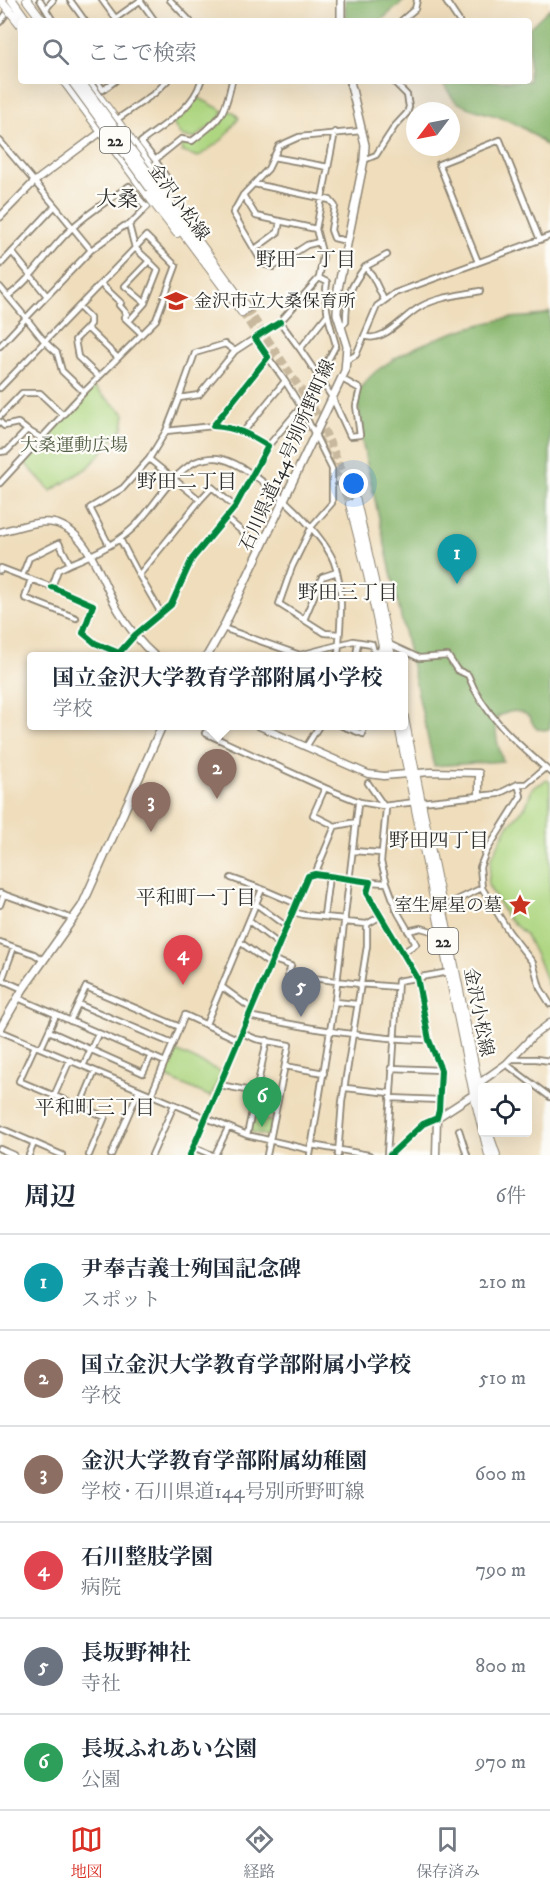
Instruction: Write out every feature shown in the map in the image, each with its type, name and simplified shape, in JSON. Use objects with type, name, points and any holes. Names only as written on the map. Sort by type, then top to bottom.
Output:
[{"type":"main road","points":[[1,0],[18,20]]},
{"type":"main road","points":[[7,0],[18,18]]},
{"type":"main road","points":[[14,0],[25,18]]},
{"type":"main road","points":[[21,0],[34,18]]},
{"type":"main road","points":[[29,0],[42,18]]},
{"type":"main road","points":[[340,1],[341,18]]},
{"type":"main road","name":"22","points":[[66,84],[148,195],[158,199],[161,181],[89,84]]},
{"type":"main road","name":"金沢小松線","points":[[74,84],[158,199],[225,289],[244,310],[235,291],[158,199],[82,84]]},
{"type":"main road","name":"石川県道144号別所野町線","points":[[210,652],[333,399],[347,360],[347,346],[337,303],[346,241],[364,160],[365,145],[351,84]]},
{"type":"main road","points":[[353,502],[389,652]]},
{"type":"main road","points":[[385,643],[385,652]]},
{"type":"main road","points":[[0,1030],[23,989],[82,906],[160,730]]},
{"type":"main road","name":"金沢小松線","points":[[400,730],[412,773]]},
{"type":"main road","name":"金沢小松線","points":[[406,730],[412,773],[489,1155]]},
{"type":"main road","name":"金沢小松線","points":[[439,906],[449,972],[478,1094]]},
{"type":"main road","points":[[490,1137],[496,1155]]},
{"type":"street","points":[[0,22],[14,0]]},
{"type":"street","points":[[40,0],[51,18]]},
{"type":"street","points":[[46,9],[52,0]]},
{"type":"street","points":[[70,0],[83,18]]},
{"type":"street","points":[[102,0],[116,18]]},
{"type":"street","points":[[119,18],[140,0],[153,18]]},
{"type":"street","points":[[170,0],[187,18]]},
{"type":"street","points":[[404,18],[415,9],[417,0]]},
{"type":"street","points":[[445,0],[457,18]]},
{"type":"street","points":[[99,84],[103,90],[111,84]]},
{"type":"street","points":[[0,217],[34,182],[163,84]]},
{"type":"street","points":[[0,346],[91,250],[124,226],[129,225],[171,184],[141,142],[182,111],[198,92],[200,84]]},
{"type":"street","points":[[155,160],[181,139],[192,141],[218,121],[226,107],[231,84]]},
{"type":"street","points":[[364,160],[376,155],[395,126],[407,113],[409,107],[406,95],[396,84]]},
{"type":"street","points":[[319,242],[307,245],[273,267],[263,264],[232,213],[243,195],[268,169],[279,146],[299,137],[361,131]]},
{"type":"street","points":[[179,398],[199,395],[235,351],[280,322],[319,278],[323,256],[316,228],[335,132]]},
{"type":"street","points":[[478,262],[439,164],[500,140],[540,240]]},
{"type":"street","points":[[0,141],[91,250]]},
{"type":"street","points":[[273,157],[328,167]]},
{"type":"street","points":[[254,184],[330,200],[335,206],[331,230],[334,238],[346,241]]},
{"type":"street","points":[[8,296],[19,288],[73,227],[129,186],[158,199]]},
{"type":"street","points":[[243,195],[256,216],[316,228]]},
{"type":"street","points":[[0,265],[55,206]]},
{"type":"street","points":[[255,249],[278,232],[280,221]]},
{"type":"street","points":[[129,225],[135,248],[158,270],[145,303],[129,321]]},
{"type":"street","points":[[0,388],[146,236],[176,266],[159,315],[0,483]]},
{"type":"street","points":[[347,360],[356,355],[376,306],[395,293],[550,236]]},
{"type":"street","points":[[12,252],[47,296]]},
{"type":"street","points":[[341,326],[346,322],[345,304],[348,293],[365,267],[387,255]]},
{"type":"street","points":[[145,303],[125,286],[149,261]]},
{"type":"street","points":[[365,267],[372,274],[384,300]]},
{"type":"street","points":[[319,278],[327,282],[325,295],[327,315],[336,345],[319,377]]},
{"type":"street","points":[[101,284],[121,303],[119,305],[127,314],[124,317],[142,334]]},
{"type":"street","points":[[0,287],[45,342],[57,353],[62,371],[84,392]]},
{"type":"street","points":[[364,336],[371,339],[382,335],[421,306],[480,291]]},
{"type":"street","points":[[79,307],[90,318],[90,324],[75,340],[78,357],[99,377]]},
{"type":"street","points":[[300,349],[327,315]]},
{"type":"street","points":[[280,322],[333,399],[351,436],[360,435],[356,406],[360,389],[342,379]]},
{"type":"street","points":[[87,327],[118,358]]},
{"type":"street","points":[[0,334],[5,340]]},
{"type":"street","points":[[255,338],[301,407],[332,469],[332,503],[312,526],[292,567],[279,604],[325,633],[339,634]]},
{"type":"street","points":[[109,545],[90,508],[123,488],[149,459],[166,431],[195,353],[225,344],[235,351]]},
{"type":"street","points":[[213,426],[268,357]]},
{"type":"street","points":[[244,431],[285,381]]},
{"type":"street","points":[[0,416],[22,393],[40,393],[63,415]]},
{"type":"street","points":[[0,571],[1,568],[93,605],[83,633],[95,643],[119,652],[135,635],[171,605],[192,559],[235,507],[268,446],[301,407]]},
{"type":"street","points":[[0,422],[4,426],[18,423],[41,438]]},
{"type":"street","points":[[166,431],[213,426],[233,428],[244,431],[268,446]]},
{"type":"street","points":[[0,452],[7,451],[27,430]]},
{"type":"street","points":[[149,459],[200,500]]},
{"type":"street","points":[[52,587],[58,570],[120,539],[134,527],[185,469],[196,462],[220,459],[232,462],[284,501],[312,526],[330,552],[337,572],[341,598],[338,652]]},
{"type":"street","points":[[139,574],[212,487],[235,507]]},
{"type":"street","points":[[226,518],[262,548]]},
{"type":"street","points":[[0,532],[37,523],[53,523],[66,528],[79,539],[91,555],[118,610],[135,635],[150,652]]},
{"type":"street","points":[[120,539],[151,599],[161,613]]},
{"type":"street","points":[[22,576],[29,558],[60,543],[70,564]]},
{"type":"street","points":[[304,620],[322,577],[337,572]]},
{"type":"street","points":[[31,579],[25,598],[76,618]]},
{"type":"street","points":[[223,628],[291,652]]},
{"type":"street","points":[[357,652],[358,642]]},
{"type":"street","points":[[313,652],[358,642],[372,644],[374,652],[380,651],[385,643],[404,652]]},
{"type":"street","points":[[207,730],[205,733],[325,788],[360,802],[383,806],[498,794],[518,784],[526,784],[548,770],[502,728],[488,711],[468,675],[457,670],[448,656],[419,658],[408,654]]},
{"type":"street","points":[[268,730],[368,774],[384,776],[412,773],[479,773],[479,796]]},
{"type":"street","points":[[306,747],[317,730]]},
{"type":"street","points":[[352,730],[363,734],[363,730]]},
{"type":"street","points":[[368,783],[386,809],[381,862],[387,883],[396,909],[416,944],[402,953]]},
{"type":"street","points":[[518,784],[521,796],[495,836],[480,867],[482,888],[508,932],[533,963],[540,988],[550,1004]]},
{"type":"street","points":[[325,788],[313,815],[336,826],[356,822]]},
{"type":"street","points":[[311,1150],[335,1002],[360,802]]},
{"type":"street","points":[[315,874],[336,826]]},
{"type":"street","points":[[353,851],[381,853]]},
{"type":"street","points":[[190,1155],[308,876],[315,874],[387,883]]},
{"type":"street","points":[[324,916],[329,876]]},
{"type":"street","points":[[231,878],[297,904]]},
{"type":"street","points":[[370,882],[368,893],[417,977],[429,1040],[441,1070],[436,1155]]},
{"type":"street","points":[[396,909],[439,906],[482,888]]},
{"type":"street","points":[[206,1024],[262,889]]},
{"type":"street","points":[[0,905],[2,894],[73,919]]},
{"type":"street","points":[[256,904],[287,927]]},
{"type":"street","points":[[293,912],[368,924],[381,916]]},
{"type":"street","points":[[249,921],[280,945]]},
{"type":"street","points":[[338,1152],[342,1102],[367,946],[368,924]]},
{"type":"street","points":[[408,931],[421,928],[435,932]]},
{"type":"street","points":[[0,942],[34,954],[43,960]]},
{"type":"street","points":[[240,942],[272,962],[291,966],[288,975],[397,987]]},
{"type":"street","points":[[14,947],[1,980],[23,989]]},
{"type":"street","points":[[0,961],[8,964]]},
{"type":"street","points":[[388,1155],[391,1068],[398,981],[449,972]]},
{"type":"street","points":[[70,1022],[86,987],[180,1028]]},
{"type":"street","points":[[222,987],[252,1009]]},
{"type":"street","points":[[18,998],[165,1062]]},
{"type":"street","points":[[335,1002],[357,1004]]},
{"type":"street","points":[[78,1004],[173,1044]]},
{"type":"street","points":[[41,1048],[56,1015]]},
{"type":"street","points":[[152,1095],[185,1016],[239,1040]]},
{"type":"street","points":[[249,1017],[352,1035],[429,1040]]},
{"type":"street","points":[[388,1155],[423,1124],[437,1118],[476,1090],[484,1079],[508,1062],[533,1036],[550,1023]]},
{"type":"street","points":[[0,1030],[247,1135],[311,1150],[369,1155]]},
{"type":"street","points":[[49,1031],[144,1073],[151,1056]]},
{"type":"street","points":[[242,1033],[256,1039],[289,1045],[267,1155]]},
{"type":"street","points":[[83,1066],[98,1034]]},
{"type":"street","points":[[247,1135],[267,1040]]},
{"type":"street","points":[[34,1046],[19,1082],[105,1117],[89,1155]]},
{"type":"street","points":[[508,1062],[536,1059],[550,1061]]},
{"type":"street","points":[[54,1096],[69,1060]]},
{"type":"street","points":[[508,1062],[550,1097]]},
{"type":"street","points":[[285,1066],[324,1073]]},
{"type":"street","points":[[391,1068],[441,1070]]},
{"type":"street","points":[[80,1107],[95,1071]]},
{"type":"street","points":[[220,1085],[256,1092]]},
{"type":"street","points":[[346,1088],[390,1096],[440,1100]]},
{"type":"street","points":[[111,1155],[139,1089]]},
{"type":"street","points":[[152,1155],[174,1105]]},
{"type":"street","points":[[0,1128],[62,1155]]},
{"type":"street","points":[[193,1147],[214,1155],[228,1128]]},
{"type":"street","points":[[459,1130],[467,1155]]},
{"type":"street","points":[[28,1155],[34,1143]]},
{"type":"street","points":[[0,1149],[14,1155]]},
{"type":"green space","points":[[345,0],[405,0],[384,18],[346,18]]},
{"type":"green space","points":[[550,8],[550,150],[517,124],[470,109],[457,102],[442,84],[532,84],[532,25]]},
{"type":"green space","points":[[197,97],[224,111],[218,121],[194,138],[182,137],[172,123],[185,113]]},
{"type":"green space","points":[[228,111],[234,112],[239,118],[223,139],[198,157],[182,152],[181,144],[184,142],[194,144],[220,124]]},
{"type":"green space","points":[[550,312],[550,729],[537,728],[523,712],[506,713],[497,717],[496,723],[497,739],[503,761],[434,766],[359,428],[360,418],[356,393],[379,369],[423,344],[488,323],[510,318],[539,316]]},
{"type":"green space","name":"大桑運動広場","points":[[93,387],[125,414],[123,428],[89,467],[51,491],[24,462]]},
{"type":"green space","points":[[547,780],[550,782],[550,991],[526,935],[508,919],[488,885],[491,859],[507,827],[526,806],[532,788]]},
{"type":"green space","points":[[176,1051],[222,1072],[211,1097],[166,1077]]},
{"type":"green space","points":[[253,1118],[272,1121],[267,1136],[252,1132],[250,1129]]},
{"type":"tunnel","points":[[247,308],[317,414],[356,501]]},
{"type":"tunnel","points":[[242,312],[278,367]]},
{"type":"tunnel","points":[[313,427],[350,504]]},
{"type":"cycle path","points":[[120,652],[135,635],[171,605],[192,559],[235,507],[268,446],[242,432],[213,426],[268,357],[255,338],[280,322]]},
{"type":"cycle path","points":[[52,587],[93,605],[83,633],[95,643],[117,652]]},
{"type":"cycle path","points":[[190,1155],[308,876],[315,874],[370,882],[367,893],[417,977],[429,1040],[441,1070],[439,1110],[437,1118],[423,1124],[390,1155]]},
{"type":"place","name":"金沢市立大桑保育所","points":[[176,301]]},
{"type":"place","name":"尹奉吉義士殉国記念碑","points":[[457,584]]},
{"type":"place","name":"国立金沢大学教育学部附属小学校","points":[[217,799]]},
{"type":"place","name":"金沢大学教育学部附属幼稚園","points":[[151,832]]},
{"type":"place","name":"室生犀星の墓","points":[[520,905]]},
{"type":"place","name":"石川整肢学園","points":[[183,985]]},
{"type":"place","name":"長坂野神社","points":[[301,1017]]},
{"type":"place","name":"長坂ふれあい公園","points":[[262,1127]]},
{"type":"district","name":"大桑","points":[[117,199]]},
{"type":"district","name":"野田一丁目","points":[[306,259]]},
{"type":"district","name":"野田二丁目","points":[[187,481]]},
{"type":"district","name":"野田三丁目","points":[[348,592]]},
{"type":"district","name":"野田四丁目","points":[[439,840]]},
{"type":"district","name":"平和町一丁目","points":[[196,897]]},
{"type":"district","name":"平和町三丁目","points":[[95,1107]]}]
